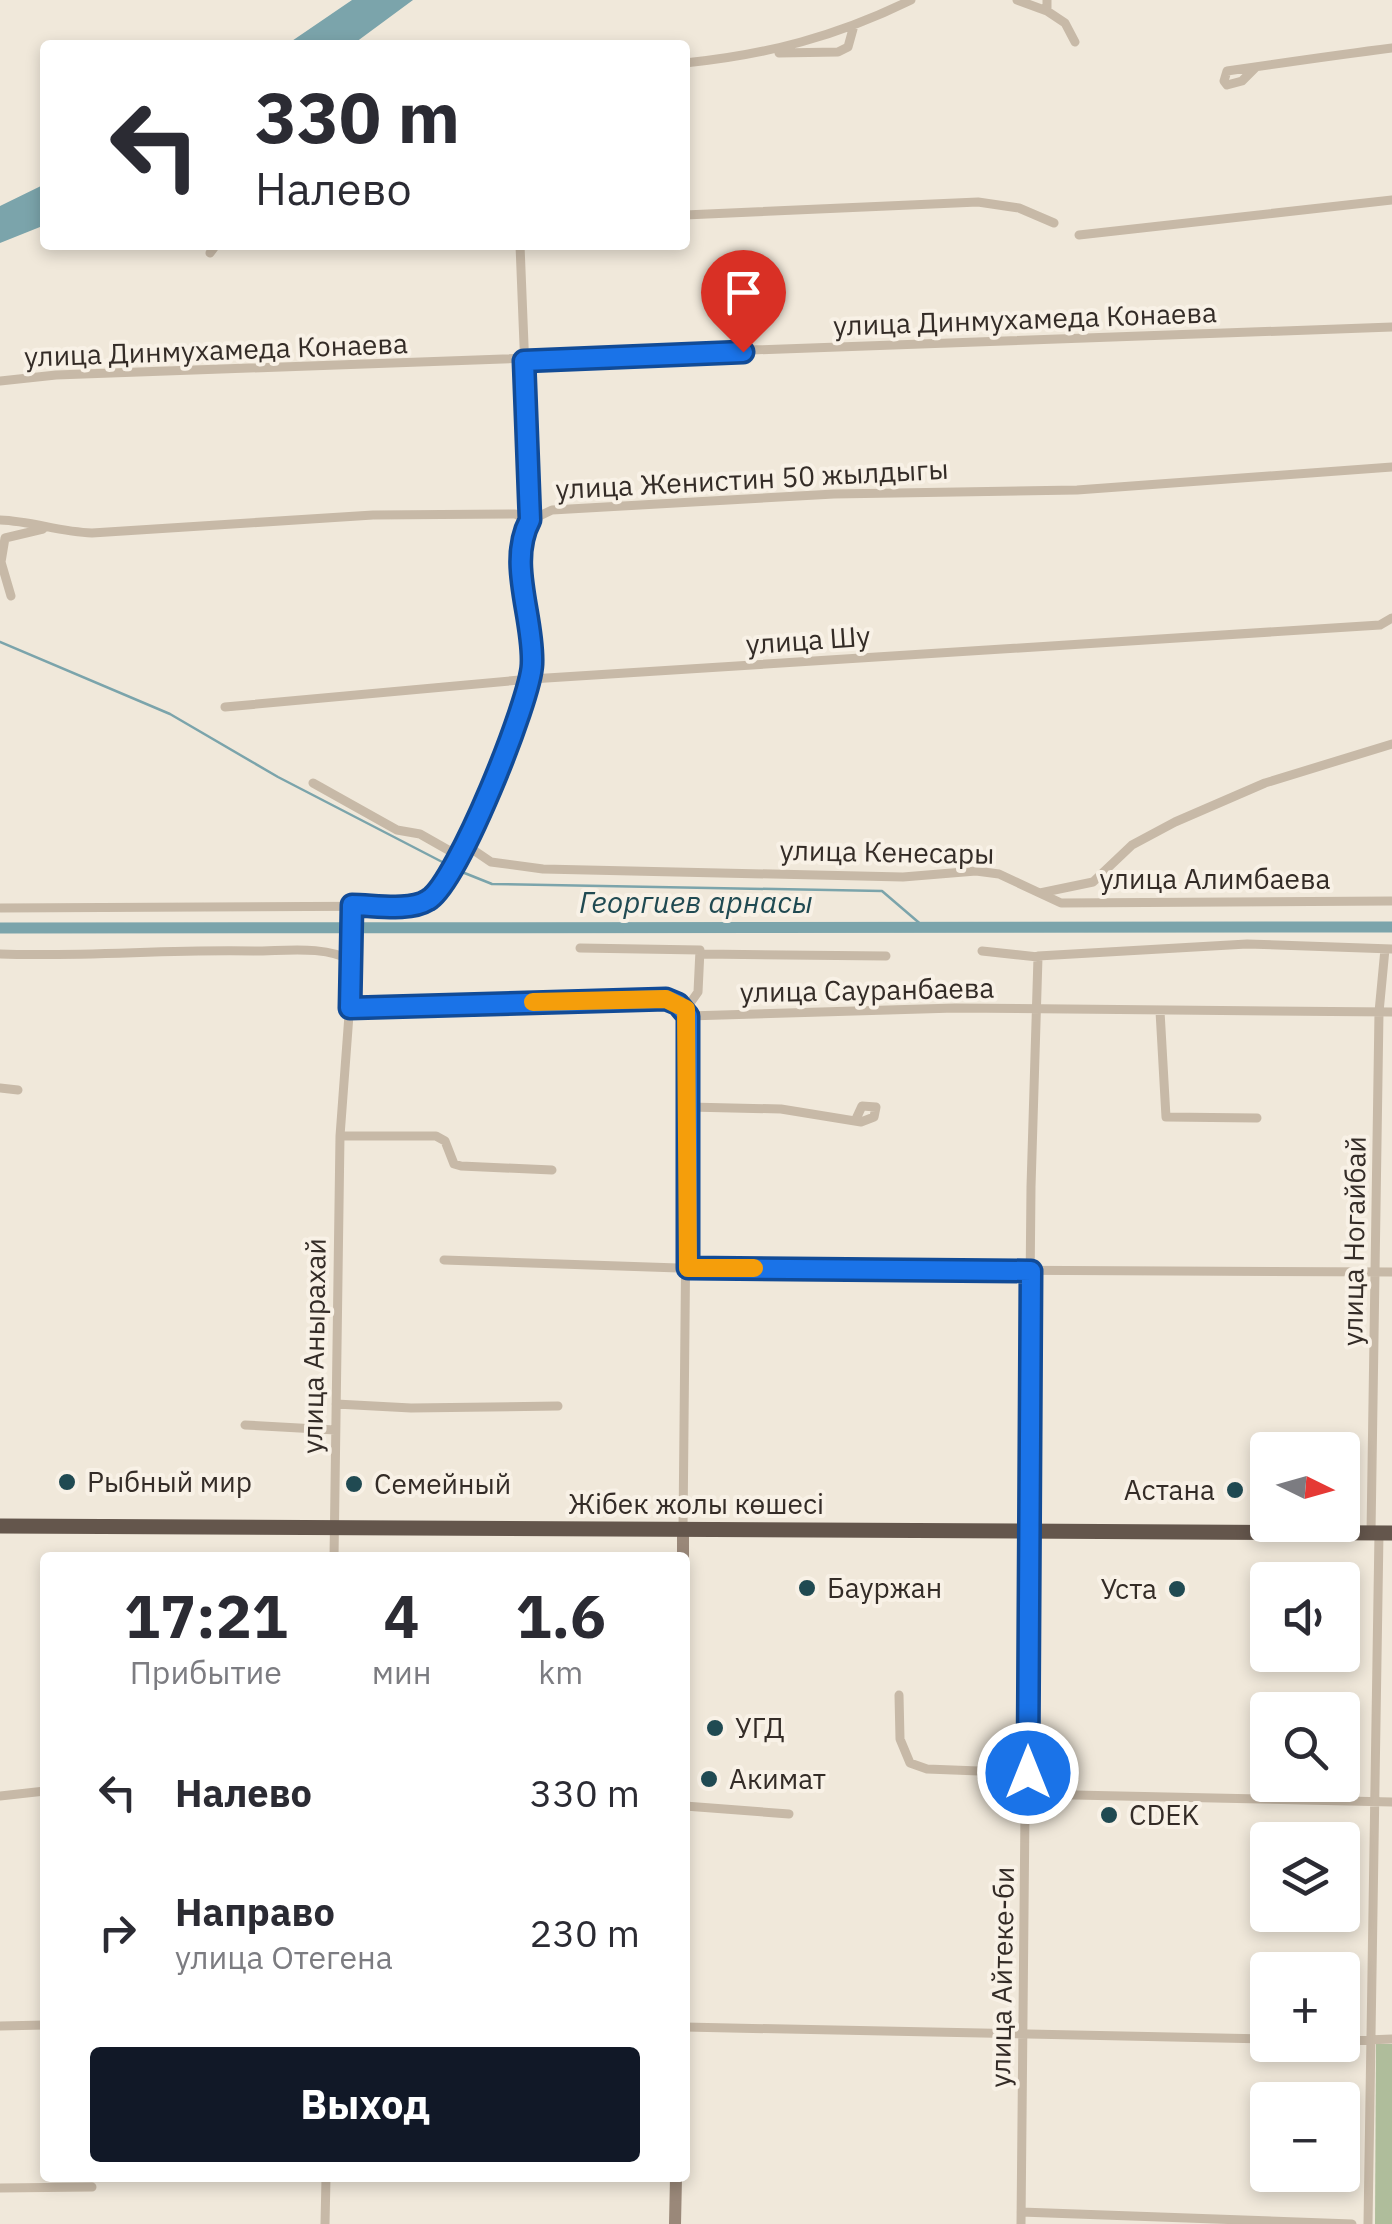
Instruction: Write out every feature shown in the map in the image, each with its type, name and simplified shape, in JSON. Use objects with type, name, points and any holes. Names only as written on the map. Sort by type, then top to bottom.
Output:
[{"type":"highway","name":"Жібек жолы көшесі","points":[[0,1526],[1381,1533]]},
{"type":"main road","points":[[683,1552],[684,1529]]},
{"type":"main road","points":[[674,2224],[676,2182]]},
{"type":"street","points":[[772,53],[853,28],[911,0]]},
{"type":"street","points":[[1017,0],[1047,6],[1065,24],[1075,42]]},
{"type":"street","points":[[690,62],[772,53],[838,52],[848,47],[853,28]]},
{"type":"street","points":[[1256,67],[1392,48]]},
{"type":"street","points":[[1079,235],[1392,200]]},
{"type":"street","points":[[690,215],[978,202],[1019,208],[1054,222]]},
{"type":"street","points":[[0,908],[416,906],[432,899],[466,845],[531,679],[521,549],[530,520],[520,250]]},
{"type":"street","name":"улица Динмухамеда Конаева","points":[[0,381],[56,375],[1392,327]]},
{"type":"street","name":"улица Женистин 50 жылдыгы","points":[[0,520],[30,523],[43,530],[92,533],[374,515],[515,514],[530,520],[540,513],[570,509],[834,494],[1077,490],[1392,467]]},
{"type":"street","points":[[11,596],[1,562],[5,538],[43,530]]},
{"type":"street","name":"улица Шу","points":[[226,707],[531,679],[1380,625],[1392,618]]},
{"type":"street","points":[[1040,893],[1093,882],[1132,846],[1265,783],[1392,744]]},
{"type":"street","points":[[313,783],[397,830],[420,834],[457,856]]},
{"type":"street","name":"улица Кенесары","points":[[466,845],[492,862],[543,868],[903,877],[976,871],[999,874],[1040,893]]},
{"type":"street","name":"улица Алимбаева","points":[[1040,893],[1060,903],[1392,901]]},
{"type":"street","name":"улица Анырахай","points":[[334,1552],[340,1136],[350,1008],[352,905]]},
{"type":"street","points":[[982,952],[1038,956],[1247,944],[1388,949]]},
{"type":"street","points":[[580,948],[886,956]]},
{"type":"street","name":"улица Ногайбай","points":[[1368,2224],[1381,1533],[1377,1271],[1380,1012],[1388,949]]},
{"type":"street","points":[[0,954],[106,954],[131,950],[323,952],[352,957]]},
{"type":"street","points":[[684,1529],[687,1013],[698,992],[702,954]]},
{"type":"street","name":"улица Айтеке-би","points":[[1021,2224],[1038,956]]},
{"type":"street","name":"улица Сауранбаева","points":[[350,1008],[666,999],[687,1013],[955,1008],[1392,1012]]},
{"type":"street","points":[[1160,1011],[1166,1117],[1257,1118]]},
{"type":"street","points":[[0,1088],[18,1090]]},
{"type":"street","points":[[689,1107],[781,1108],[831,1120],[856,1120]]},
{"type":"street","points":[[340,1136],[436,1136],[445,1141],[454,1164],[460,1166],[552,1170]]},
{"type":"street","points":[[444,1260],[688,1268],[1392,1272]]},
{"type":"street","points":[[336,1404],[558,1406]]},
{"type":"street","points":[[245,1425],[335,1430]]},
{"type":"street","points":[[899,1694],[900,1738],[910,1762],[965,1772],[1028,1773]]},
{"type":"street","points":[[0,1796],[40,1792]]},
{"type":"street","points":[[1028,1794],[1392,1802]]},
{"type":"street","points":[[690,1806],[789,1814]]},
{"type":"street","points":[[0,2026],[40,2025]]},
{"type":"street","points":[[690,2027],[1250,2038]]},
{"type":"street","points":[[1360,2042],[1392,2039]]},
{"type":"street","points":[[325,2224],[326,2182]]},
{"type":"street","points":[[0,2188],[92,2187]]},
{"type":"street","points":[[1022,2212],[1352,2224]]},
{"type":"green space","points":[[1376,2044],[1392,2044],[1392,2224],[1375,2224]]},
{"type":"water","points":[[352,0],[413,0],[359,40],[293,40]]},
{"type":"water","points":[[40,186],[40,227],[0,243],[0,206]]},
{"type":"waterway","points":[[0,642],[170,714],[278,777],[450,866]]},
{"type":"waterway","points":[[457,870],[492,884],[882,891],[924,927]]},
{"type":"waterway","name":"Георгиев арнасы","points":[[0,928],[1392,927]]},
{"type":"slow traffic","points":[[533,1002],[666,999],[686,1009],[688,1268],[754,1268]]},
{"type":"place","name":"Рыбный мир","points":[[67,1482]]},
{"type":"place","name":"Семейный","points":[[354,1484]]},
{"type":"place","name":"Астана","points":[[1235,1490]]},
{"type":"place","name":"Бауржан","points":[[807,1588]]},
{"type":"place","name":"Уста","points":[[1177,1589]]},
{"type":"place","name":"УГД","points":[[715,1728]]},
{"type":"place","name":"Акимат","points":[[709,1779]]},
{"type":"place","name":"CDEK","points":[[1109,1815]]},
{"type":"route","points":[[743,352],[524,361],[530,520],[521,563],[531,679],[466,845],[432,899],[416,906],[352,905],[350,1008],[666,999],[686,1009],[688,1016],[688,1268],[1031,1271],[1028,1773]]}]
